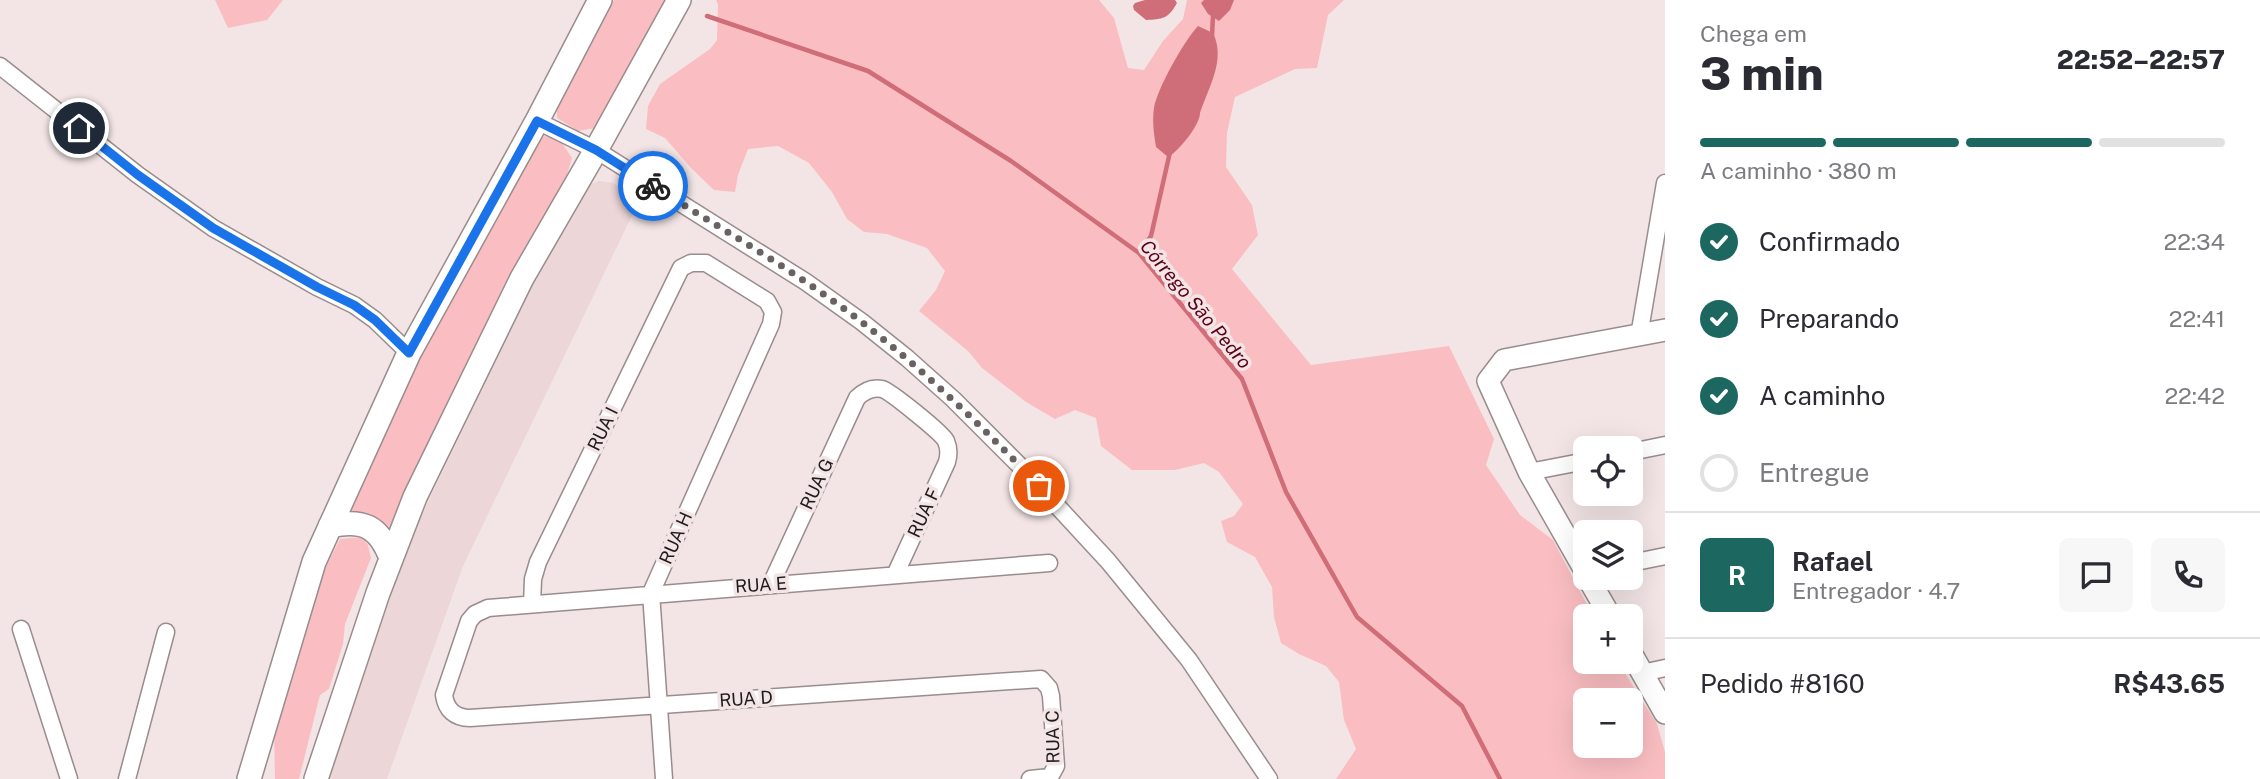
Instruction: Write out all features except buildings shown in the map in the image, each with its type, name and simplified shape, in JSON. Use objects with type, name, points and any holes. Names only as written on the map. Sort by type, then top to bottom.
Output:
[{"type":"main road","points":[[316,779],[341,700],[415,497],[523,278],[679,0]]},
{"type":"main road","points":[[249,779],[314,562],[409,353],[598,4]]},
{"type":"main road","points":[[331,526],[348,522],[368,527],[385,542],[391,558]]},
{"type":"main road","points":[[263,730],[267,779]]},
{"type":"street","points":[[0,66],[138,175],[213,228],[354,305],[375,320],[409,353]]},
{"type":"street","points":[[537,121],[596,150],[806,282],[880,336],[953,399],[1108,561],[1189,660],[1269,779]]},
{"type":"street","points":[[1639,336],[1665,183]]},
{"type":"street","name":"RUA I","points":[[533,604],[533,579],[538,562],[681,268],[691,262],[706,263],[766,302],[773,312]]},
{"type":"street","name":"RUA H","points":[[664,779],[651,593],[771,324],[773,312]]},
{"type":"street","points":[[1573,551],[1529,472],[1488,381],[1504,360],[1665,330]]},
{"type":"street","name":"RUA G","points":[[771,584],[857,398],[870,390],[889,392],[943,436],[948,449]]},
{"type":"street","points":[[1643,450],[1665,445]]},
{"type":"street","name":"RUA F","points":[[895,575],[947,462],[948,449]]},
{"type":"street","points":[[1529,472],[1573,464]]},
{"type":"street","points":[[1643,561],[1665,556]]},
{"type":"street","name":"RUA E","points":[[453,714],[446,704],[444,689],[468,625],[475,614],[488,608],[1049,563]]},
{"type":"street","points":[[21,629],[69,779]]},
{"type":"street","points":[[127,779],[166,632]]},
{"type":"street","points":[[1643,673],[1665,668]]},
{"type":"street","points":[[1643,674],[1665,713]]},
{"type":"street","name":"RUA D","points":[[453,714],[463,718],[478,718],[1041,679]]},
{"type":"street","name":"RUA C","points":[[1030,779],[1050,777],[1056,766],[1051,692],[1041,679]]},
{"type":"shaded area","points":[[215,0],[283,0],[267,20],[228,28]]},
{"type":"shaded area","points":[[614,0],[667,0],[595,128],[578,131],[557,118],[556,101]]},
{"type":"shaded area","points":[[716,0],[1099,0],[1114,18],[1128,68],[1144,70],[1163,41],[1183,19],[1187,0],[1344,0],[1328,15],[1317,68],[1295,69],[1235,97],[1227,133],[1226,167],[1252,205],[1258,235],[1232,269],[1311,365],[1449,346],[1494,439],[1486,465],[1520,515],[1553,540],[1573,578],[1573,590],[1579,590],[1587,604],[1573,604],[1573,674],[1626,674],[1634,688],[1573,688],[1573,758],[1643,758],[1643,702],[1657,724],[1665,752],[1665,779],[1336,779],[1356,749],[1344,720],[1339,682],[1326,666],[1281,643],[1274,617],[1272,587],[1255,557],[1227,542],[1221,521],[1234,516],[1243,504],[1219,472],[1204,463],[1175,470],[1132,470],[1101,446],[1096,418],[1075,410],[1055,419],[1026,402],[982,368],[968,351],[919,311],[936,290],[945,271],[927,248],[887,234],[864,232],[847,219],[832,192],[809,163],[778,146],[748,149],[735,192],[714,190],[665,138],[646,129],[648,106],[660,84],[710,49],[717,40]]},
{"type":"shaded area","points":[[1145,0],[1175,0],[1177,3],[1164,17],[1146,20],[1133,6]]},
{"type":"shaded area","points":[[1204,0],[1234,0],[1230,10],[1219,21],[1208,14],[1201,3]]},
{"type":"shaded area","points":[[1198,26],[1213,33],[1217,43],[1215,73],[1197,124],[1183,144],[1168,157],[1156,147],[1154,108],[1172,65]]},
{"type":"shaded area","points":[[545,136],[560,140],[572,158],[566,178],[487,326],[389,534],[343,515],[410,369],[533,142]]},
{"type":"shaded area","points":[[599,181],[613,183],[640,199],[463,566],[387,779],[327,779],[332,758],[414,531],[531,289],[587,185]]},
{"type":"shaded area","points":[[362,537],[368,545],[371,558],[345,624],[343,644],[329,689],[320,695],[299,779],[275,779],[274,729],[320,579],[340,539]]},
{"type":"waterway","points":[[1212,36],[1213,15],[1221,0]]},
{"type":"waterway","name":"Córrego São Pedro","points":[[707,16],[868,71],[1011,161],[1139,253],[1242,379],[1286,492],[1357,617],[1462,706],[1500,779]]},
{"type":"waterway","points":[[1139,253],[1151,236],[1170,152]]},
{"type":"way so far","points":[[653,186],[806,282],[862,322],[953,399],[1039,486]]},
{"type":"route","points":[[79,128],[138,175],[213,228],[354,305],[375,320],[409,353],[537,121],[596,150],[653,186]]}]
